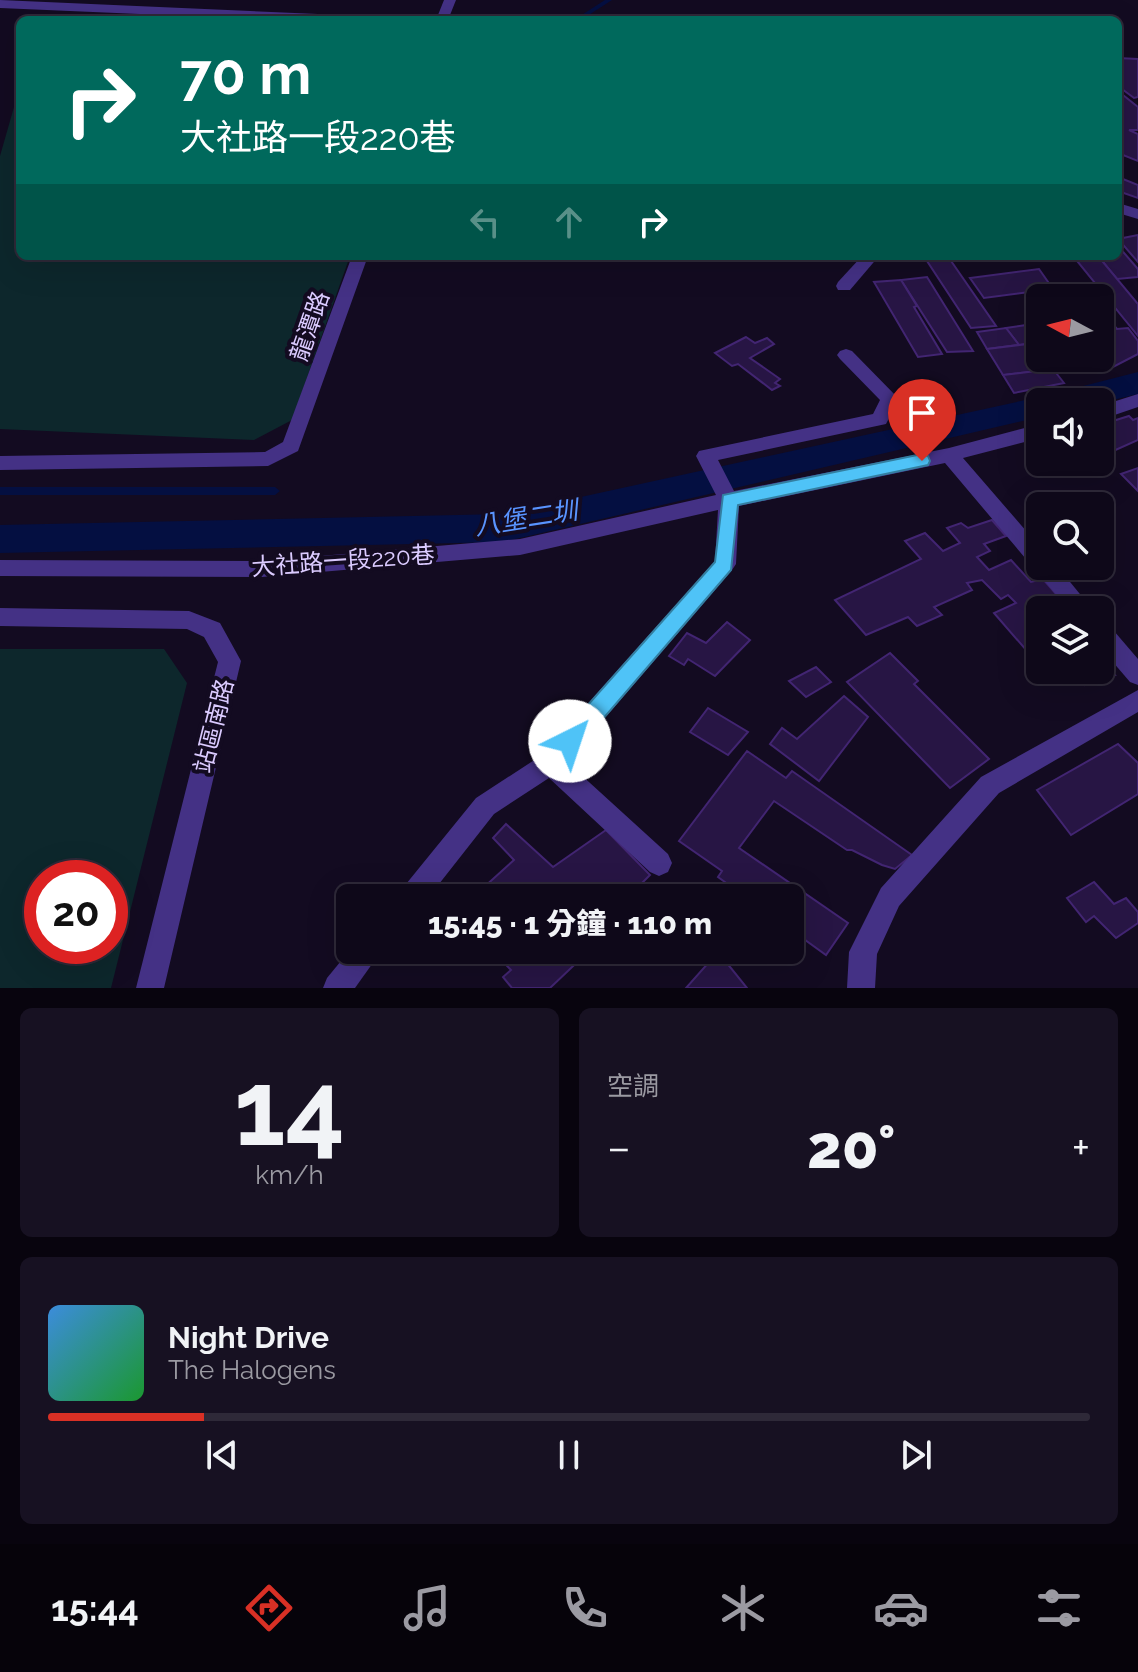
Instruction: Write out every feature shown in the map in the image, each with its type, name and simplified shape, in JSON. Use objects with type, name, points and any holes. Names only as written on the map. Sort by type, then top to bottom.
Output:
[{"type":"street","points":[[225,13],[233,0]]},
{"type":"street","points":[[0,4],[285,16]]},
{"type":"street","name":"龍潭路","points":[[0,463],[268,459],[291,446],[359,260]]},
{"type":"street","points":[[844,286],[867,260]]},
{"type":"street","points":[[422,884],[485,806],[551,763],[725,564],[729,500],[706,456],[879,419],[890,399],[846,355]]},
{"type":"street","points":[[1114,408],[1138,400]]},
{"type":"street","name":"大社路一段220巷","points":[[0,568],[262,569],[520,547],[949,455],[1026,435]]},
{"type":"street","points":[[949,455],[1026,545]]},
{"type":"street","points":[[1056,580],[1070,596]]},
{"type":"street","name":"站區南路","points":[[0,617],[189,620],[212,630],[230,661],[150,988]]},
{"type":"street","points":[[1114,647],[1138,675]]},
{"type":"street","points":[[861,988],[863,952],[890,897],[990,785],[1138,700]]},
{"type":"street","points":[[551,763],[659,863]]},
{"type":"street","points":[[337,988],[357,964]]},
{"type":"green space","points":[[16,100],[16,260],[349,260],[292,420],[254,440],[0,429],[0,156]]},
{"type":"green space","points":[[0,649],[164,649],[187,683],[128,920],[128,860],[24,860],[24,964],[117,964],[111,988],[0,988]]},
{"type":"building","points":[[1122,58],[1138,59],[1138,97],[1134,98],[1122,89]]},
{"type":"building","points":[[1122,94],[1138,107],[1138,130],[1129,130],[1138,134],[1138,161],[1122,155]]},
{"type":"building","points":[[1122,179],[1138,185],[1138,198],[1122,192]]},
{"type":"building","points":[[1138,235],[1138,262],[1122,244],[1122,238]]},
{"type":"building","points":[[1122,251],[1138,269],[1138,277],[1117,279],[1101,260],[1122,260]]},
{"type":"building","points":[[950,260],[996,326],[971,328],[927,261]]},
{"type":"building","points":[[1076,260],[1101,260],[1138,304],[1138,336],[1114,306],[1114,284],[1096,284]]},
{"type":"building","points":[[1039,269],[1050,284],[1026,284],[1026,293],[984,298],[970,278]]},
{"type":"building","points":[[927,277],[973,351],[947,352],[901,280]]},
{"type":"building","points":[[901,280],[942,354],[918,357],[874,282]]},
{"type":"building","points":[[1026,325],[1026,344],[1019,345],[1006,328]]},
{"type":"building","points":[[1114,326],[1117,329],[1128,328],[1138,341],[1138,354],[1114,366]]},
{"type":"building","points":[[1006,328],[1019,345],[987,349],[977,332]]},
{"type":"building","points":[[746,337],[755,343],[767,338],[774,344],[750,358],[780,379],[775,383],[780,386],[772,390],[738,364],[732,366],[715,353]]},
{"type":"building","points":[[1026,344],[1028,372],[1003,375],[987,349]]},
{"type":"building","points":[[1055,372],[1064,383],[1026,388],[1026,391],[1014,393],[1003,375]]},
{"type":"building","points":[[1129,416],[1133,420],[1138,418],[1138,440],[1114,451],[1114,421]]},
{"type":"building","points":[[1138,468],[1138,491],[1121,474]]},
{"type":"building","points":[[992,520],[1006,536],[984,544],[990,551],[977,557],[989,570],[1011,560],[1026,580],[1044,580],[1057,595],[1026,596],[1026,650],[994,613],[1016,603],[1008,595],[1001,599],[982,580],[967,583],[972,590],[934,607],[942,615],[917,626],[908,617],[866,635],[835,600],[921,559],[905,541],[925,533],[943,551],[960,543],[947,528],[961,523],[968,528]]},
{"type":"building","points":[[727,622],[750,640],[715,676],[688,659],[684,665],[669,656],[687,633],[706,643]]},
{"type":"building","points":[[890,653],[918,681],[914,684],[989,759],[950,788],[847,682]]},
{"type":"building","points":[[816,667],[831,682],[806,697],[789,681]]},
{"type":"building","points":[[844,696],[868,717],[819,781],[770,744],[782,728],[797,739]]},
{"type":"building","points":[[708,708],[748,732],[728,755],[690,732]]},
{"type":"building","points":[[1118,744],[1138,763],[1138,794],[1071,835],[1037,790]]},
{"type":"building","points":[[747,751],[786,778],[792,771],[912,855],[895,869],[882,865],[847,850],[774,801],[739,848],[791,884],[728,884],[718,877],[722,871],[679,841]]},
{"type":"building","points":[[506,824],[553,867],[606,830],[650,875],[643,882],[645,884],[487,884],[514,860],[493,838]]},
{"type":"building","points":[[1094,882],[1114,904],[1126,898],[1138,912],[1138,923],[1116,938],[1094,916],[1086,922],[1067,898]]},
{"type":"building","points":[[804,893],[848,923],[826,955],[804,939]]},
{"type":"building","points":[[505,964],[575,964],[550,988],[512,988],[503,977],[511,970]]},
{"type":"building","points":[[707,964],[728,964],[747,988],[686,988]]},
{"type":"waterway","points":[[583,16],[609,0]]},
{"type":"waterway","name":"八堡二圳","points":[[1114,389],[1138,383]]},
{"type":"waterway","name":"八堡二圳","points":[[0,539],[503,528],[1026,409]]},
{"type":"waterway","points":[[0,491],[275,491]]},
{"type":"route","points":[[570,741],[725,564],[729,500],[922,461]]}]
